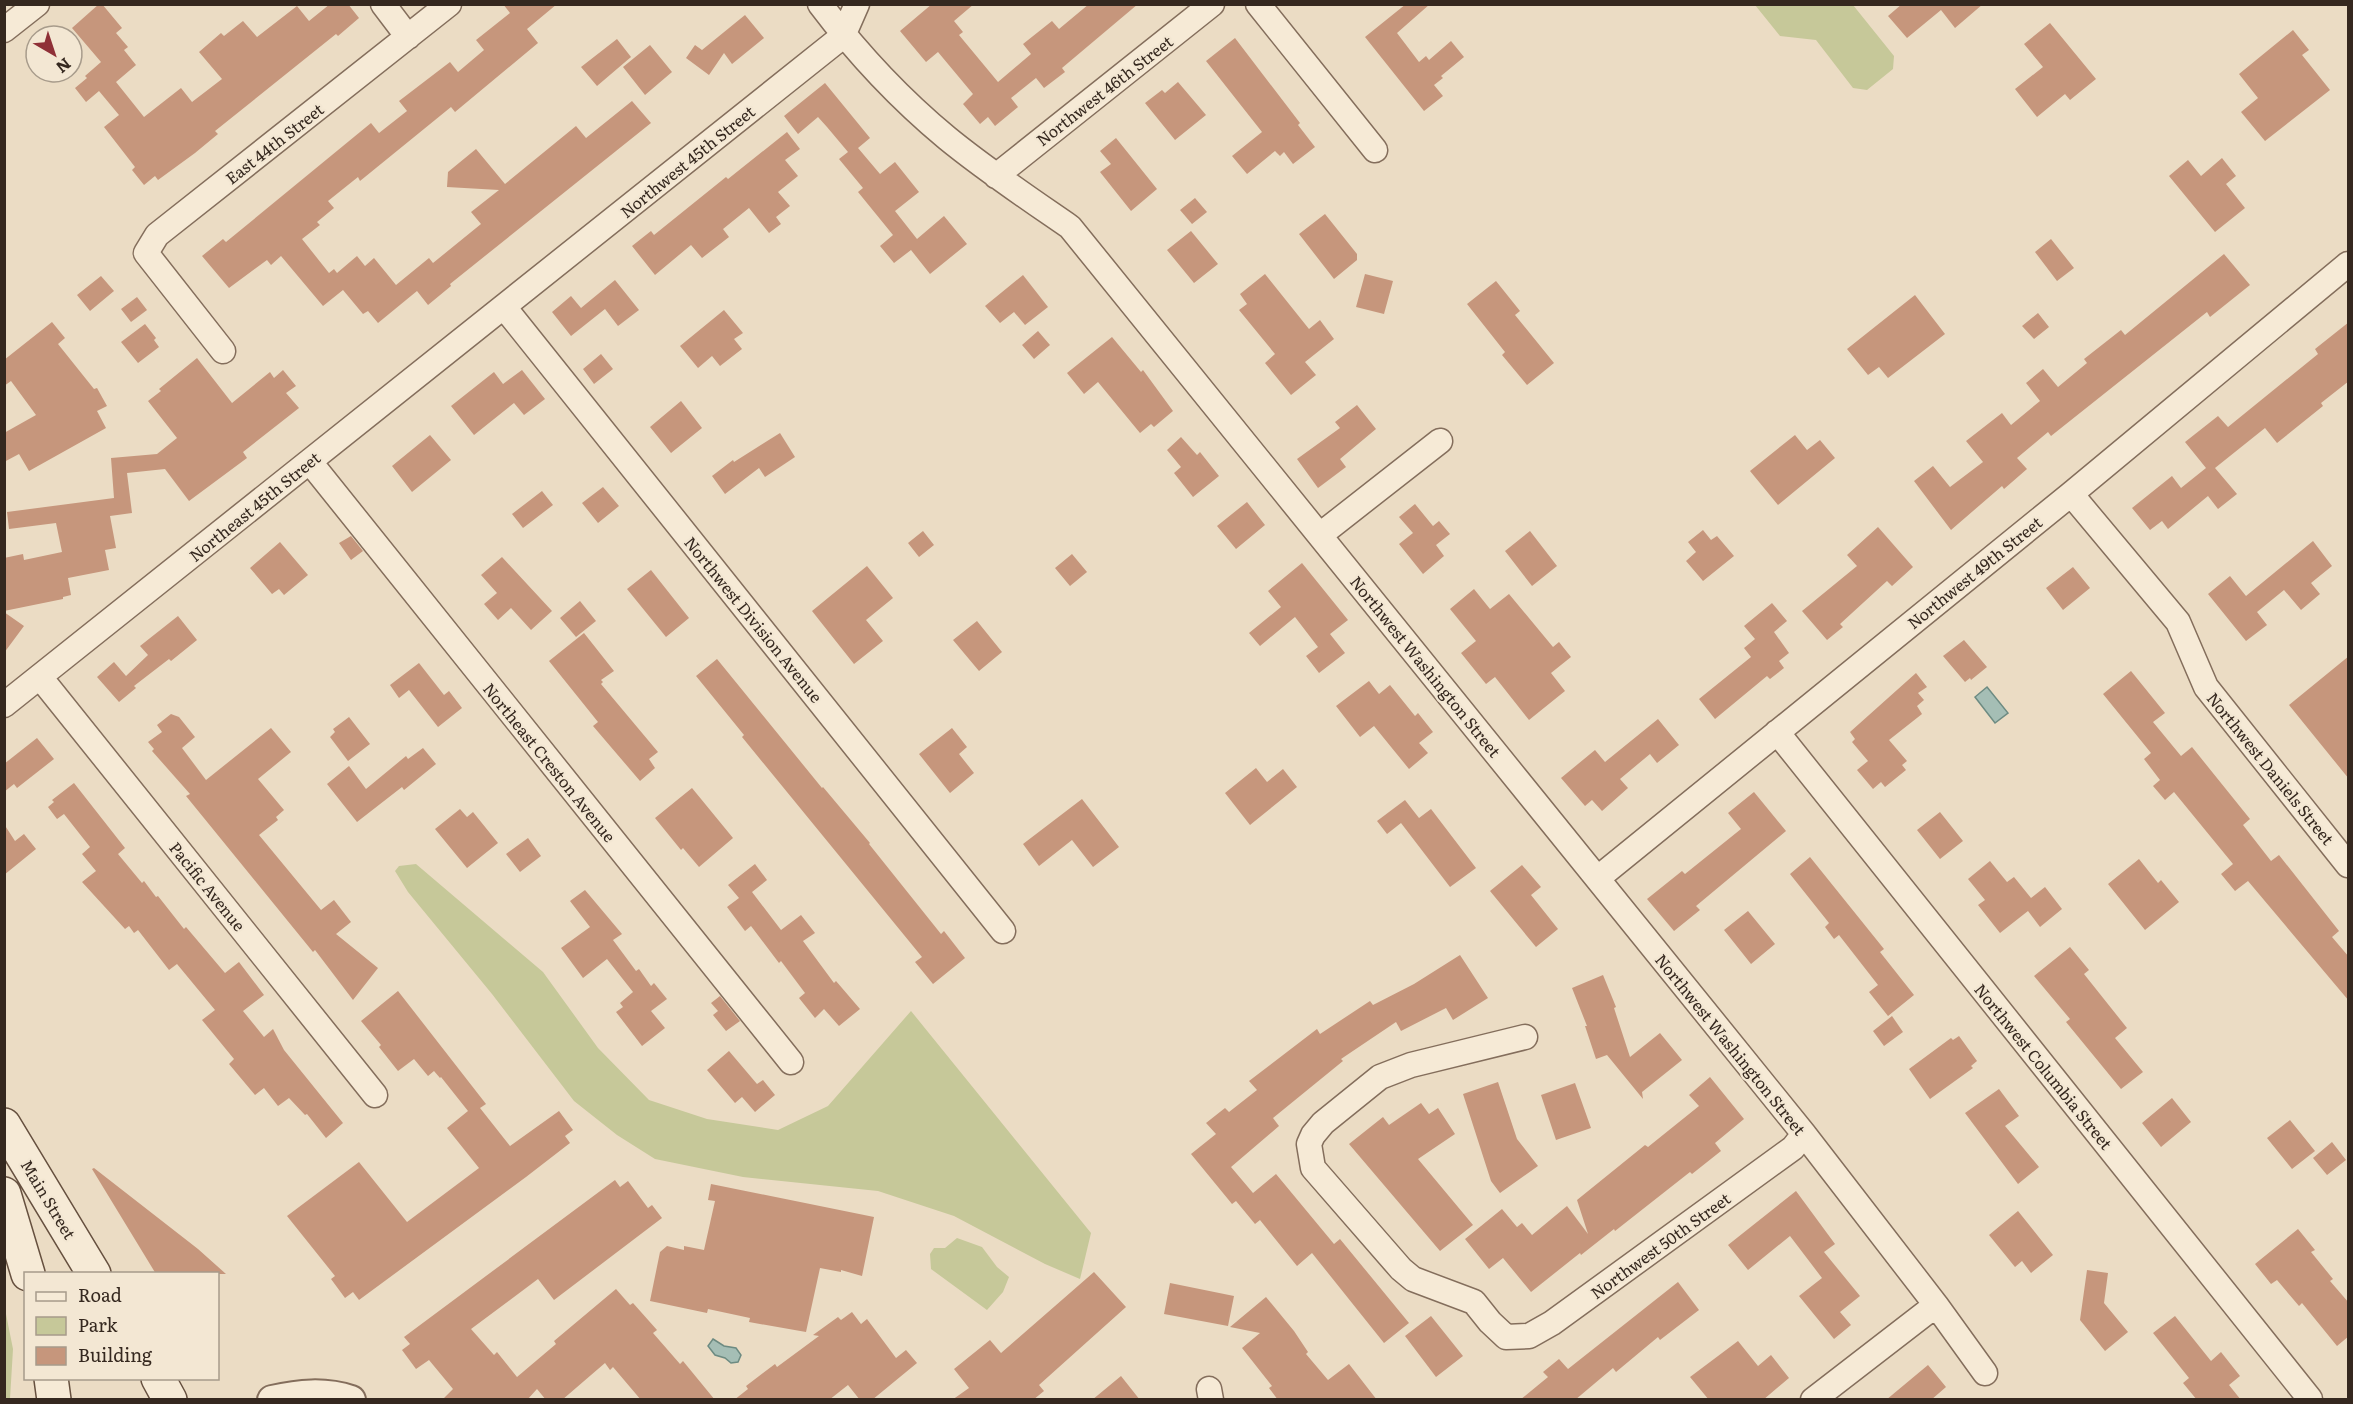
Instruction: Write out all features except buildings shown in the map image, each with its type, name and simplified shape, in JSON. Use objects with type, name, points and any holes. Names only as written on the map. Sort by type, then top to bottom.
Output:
[{"type":"main road","name":"Main Street","points":[[4,1125],[93,1272]]},
{"type":"main road","points":[[4,1194],[27,1272]]},
{"type":"main road","points":[[51,1380],[54,1400]]},
{"type":"main road","points":[[159,1380],[170,1400]]},
{"type":"street","points":[[4,30],[38,4]]},
{"type":"street","points":[[383,4],[408,37]]},
{"type":"street","name":"East 44th Street","points":[[223,351],[146,253],[157,235],[449,4]]},
{"type":"street","name":"Northwest Washington Street","points":[[820,4],[843,36],[892,87],[946,137],[996,176],[1070,227],[1804,1134],[1936,1305],[1985,1373]]},
{"type":"street","name":"Northwest 45th Street","points":[[504,307],[843,36],[857,4]]},
{"type":"street","name":"Northwest 46th Street","points":[[996,176],[1212,4]]},
{"type":"street","points":[[1258,4],[1375,150]]},
{"type":"street","name":"Northwest 49th Street","points":[[1598,878],[2071,494],[2349,264]]},
{"type":"street","name":"Northeast 45th Street","points":[[4,705],[504,307]]},
{"type":"street","name":"Northwest Division Avenue","points":[[504,307],[1004,931]]},
{"type":"street","points":[[1320,535],[1440,441]]},
{"type":"street","name":"Northeast Creston Avenue","points":[[310,462],[791,1062]]},
{"type":"street","name":"Northwest Daniels Street","points":[[2071,494],[2178,622],[2206,687],[2349,865]]},
{"type":"street","name":"Pacific Avenue","points":[[40,677],[375,1095]]},
{"type":"street","name":"Northwest Columbia Street","points":[[1777,732],[2310,1399]]},
{"type":"street","name":"Northwest 50th Street","points":[[1525,1037],[1411,1065],[1380,1077],[1323,1123],[1309,1144],[1313,1168],[1401,1269],[1413,1279],[1474,1302],[1506,1338],[1529,1336],[1552,1323],[1793,1148],[1804,1134]]},
{"type":"street","points":[[1814,1400],[1936,1305]]},
{"type":"street","points":[[272,1400],[304,1393],[339,1395],[351,1400]]},
{"type":"green space","points":[[1755,5],[1853,5],[1894,56],[1893,69],[1867,90],[1853,88],[1816,40],[1780,36]]},
{"type":"green space","points":[[416,864],[543,972],[598,1048],[649,1100],[707,1119],[778,1130],[828,1106],[911,1011],[1091,1233],[1080,1279],[1045,1264],[954,1216],[878,1191],[743,1177],[655,1159],[617,1135],[574,1101],[492,994],[408,892],[395,871],[399,866]]},
{"type":"green space","points":[[957,1238],[982,1247],[997,1267],[1009,1277],[1003,1292],[987,1310],[931,1269],[930,1254],[934,1248],[945,1248]]},
{"type":"green space","points":[[4,1304],[13,1349],[10,1399],[5,1399]]},
{"type":"water","points":[[1987,687],[2008,713],[1995,723],[1975,697]]},
{"type":"water","points":[[713,1339],[724,1346],[736,1348],[741,1355],[738,1362],[731,1363],[715,1355],[708,1346]]}]
